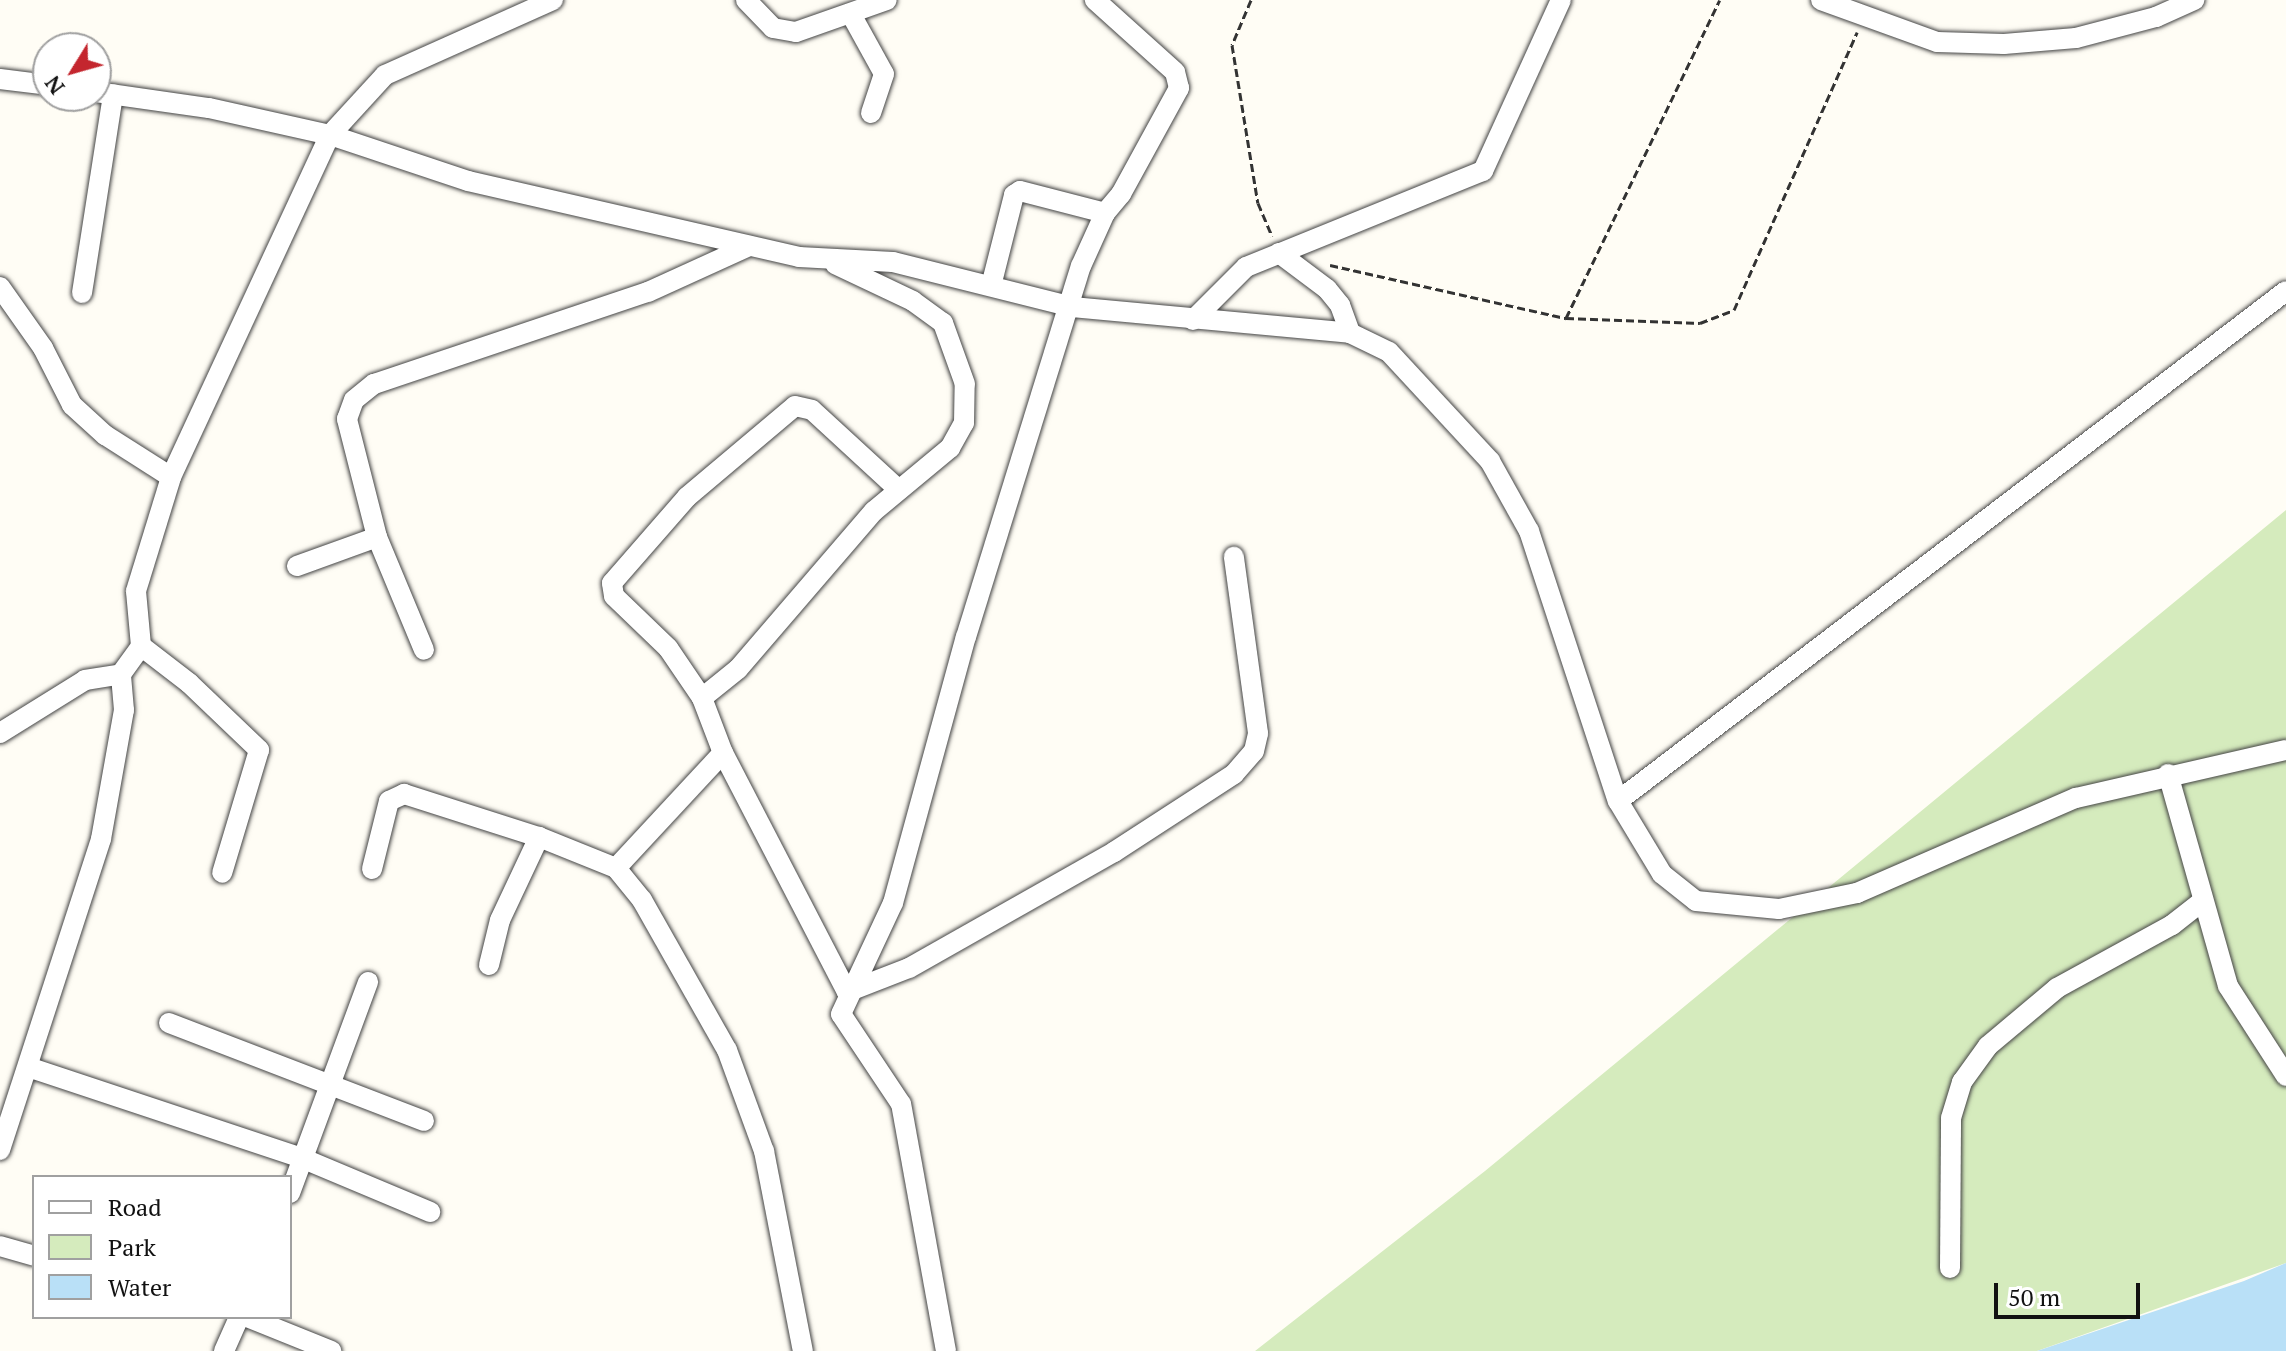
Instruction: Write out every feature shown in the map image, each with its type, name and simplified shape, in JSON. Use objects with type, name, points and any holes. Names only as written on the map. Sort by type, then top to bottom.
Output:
[{"type":"street","points":[[0,1150],[110,803],[124,710],[121,674],[141,646],[136,591],[171,477],[330,135],[360,97],[385,75],[553,0]]},
{"type":"street","points":[[746,0],[773,28],[796,32],[852,16],[887,0]]},
{"type":"street","points":[[946,1351],[901,1104],[843,1023],[847,992],[893,903],[966,637],[1072,307],[1081,266],[1105,213],[1163,122],[1180,81],[1095,0]]},
{"type":"street","points":[[1193,320],[1246,267],[1483,171],[1561,0]]},
{"type":"street","points":[[1821,0],[1937,42],[2004,44],[2076,38],[2156,17],[2194,0]]},
{"type":"street","points":[[852,16],[884,74],[871,113]]},
{"type":"street","points":[[0,79],[32,83]]},
{"type":"street","points":[[112,94],[330,135],[468,181],[749,246],[827,260],[893,262],[1072,307],[1350,333],[1389,352],[1490,461],[1529,531],[1618,801],[1662,874],[1696,901],[1779,909],[1857,893],[2076,798],[2168,774],[2286,750]]},
{"type":"street","points":[[82,293],[102,112]]},
{"type":"street","points":[[991,286],[1014,195],[1020,191],[1105,213]]},
{"type":"street","points":[[424,650],[377,537],[347,419],[354,400],[374,384],[648,292],[749,246]]},
{"type":"street","points":[[1279,253],[1304,268],[1334,297],[1350,333]]},
{"type":"street","points":[[702,698],[738,669],[874,511],[950,448],[964,423],[965,384],[958,353],[943,323],[913,301],[827,260]]},
{"type":"street","points":[[0,287],[43,348],[72,405],[105,435],[171,477]]},
{"type":"street","points":[[1618,801],[2286,291]]},
{"type":"street","points":[[847,992],[723,753],[702,698],[668,648],[614,596],[612,583],[687,497],[785,411],[802,405],[899,490]]},
{"type":"street","points":[[297,566],[377,537]]},
{"type":"street","points":[[847,992],[909,968],[1114,852],[1234,774],[1254,751],[1258,733],[1234,557]]},
{"type":"street","points":[[141,646],[189,683],[259,750],[222,873]]},
{"type":"street","points":[[0,733],[85,680],[121,674]]},
{"type":"street","points":[[616,868],[723,753]]},
{"type":"street","points":[[2168,774],[2228,986],[2286,1076]]},
{"type":"street","points":[[372,869],[395,795],[539,837],[616,868],[642,900],[727,1050],[764,1151],[803,1351]]},
{"type":"street","points":[[489,965],[500,920],[539,837]]},
{"type":"street","points":[[1950,1268],[1951,1118],[1962,1082],[1988,1046],[2057,988],[2172,925],[2203,901]]},
{"type":"street","points":[[292,1188],[328,1082],[368,982]]},
{"type":"street","points":[[169,1023],[424,1121]]},
{"type":"street","points":[[28,1067],[304,1159],[430,1212]]},
{"type":"street","points":[[0,1246],[32,1255]]},
{"type":"street","points":[[224,1351],[238,1319]]},
{"type":"street","points":[[252,1319],[331,1351]]},
{"type":"path","points":[[1251,0],[1232,45],[1258,203],[1279,253]]},
{"type":"path","points":[[1566,318],[1720,0]]},
{"type":"path","points":[[1322,263],[1566,318],[1700,323],[1734,310],[1863,17]]},
{"type":"green space","points":[[2286,510],[2286,1263],[2037,1351],[1255,1351],[1485,1171]]},
{"type":"water","points":[[2286,1263],[2286,1351],[2037,1351],[2244,1281]]}]
